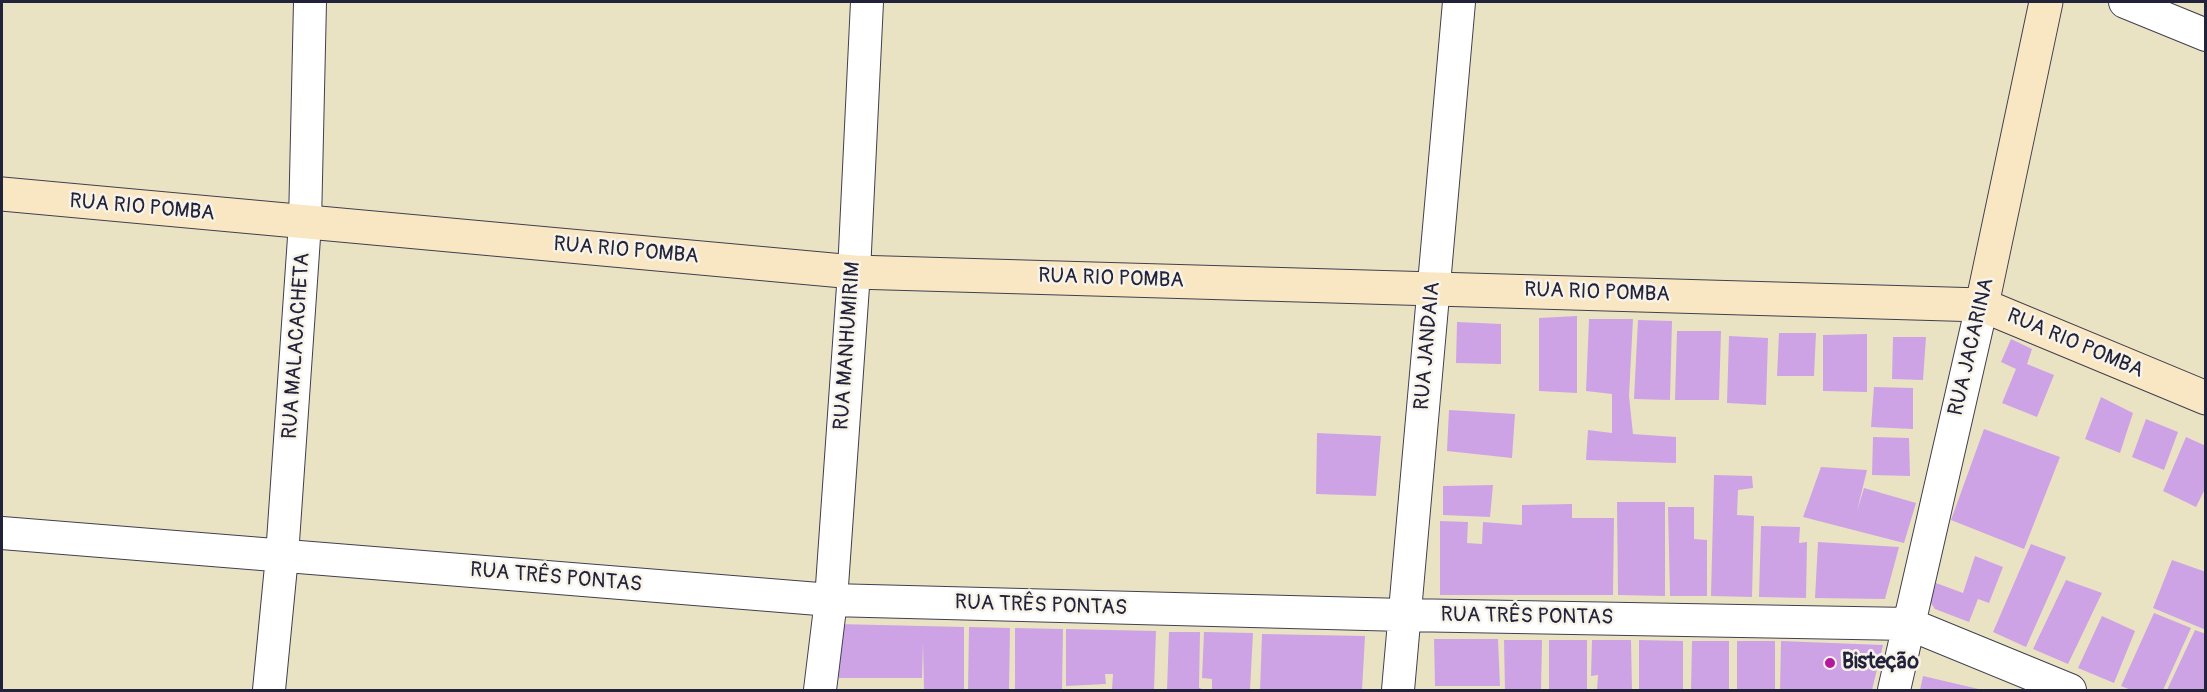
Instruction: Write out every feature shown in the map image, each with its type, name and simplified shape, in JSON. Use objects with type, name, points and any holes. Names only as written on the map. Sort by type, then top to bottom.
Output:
[{"type":"main road","name":"RUA JACARINA","points":[[1982,305],[2046,2]]},
{"type":"main road","name":"RUA RIO POMBA","points":[[2,194],[854,272],[1982,305],[2205,399]]},
{"type":"street","name":"RUA MALACACHETA","points":[[269,690],[282,556],[305,223],[310,2]]},
{"type":"street","name":"RUA MANHUMIRIM","points":[[820,690],[831,600],[854,272],[867,2]]},
{"type":"street","name":"RUA JANDAIA","points":[[1398,690],[1459,2]]},
{"type":"street","points":[[2125,2],[2205,35]]},
{"type":"street","name":"RUA JACARINA","points":[[1894,690],[1982,305]]},
{"type":"street","name":"RUA TRÊS PONTAS","points":[[2,533],[831,600],[1404,615],[1909,624],[2070,690]]},
{"type":"building","points":[[1577,316],[1577,393],[1539,391],[1539,318]]},
{"type":"building","points":[[1589,319],[1633,319],[1629,396],[1633,434],[1676,437],[1676,463],[1586,460],[1588,430],[1612,433],[1612,394],[1586,391]]},
{"type":"building","points":[[1638,320],[1672,321],[1670,400],[1634,399]]},
{"type":"building","points":[[1457,322],[1501,324],[1501,364],[1456,363]]},
{"type":"building","points":[[1677,331],[1721,331],[1719,400],[1675,400]]},
{"type":"building","points":[[1779,333],[1816,333],[1814,376],[1777,376]]},
{"type":"building","points":[[1867,334],[1867,392],[1823,391],[1823,335]]},
{"type":"building","points":[[1729,336],[1768,338],[1766,405],[1727,403]]},
{"type":"building","points":[[1893,337],[1926,337],[1923,380],[1892,379]]},
{"type":"building","points":[[2011,339],[2032,349],[2027,364],[2054,375],[2037,417],[2002,403],[2016,369],[2001,362]]},
{"type":"building","points":[[1874,387],[1913,388],[1913,429],[1871,427]]},
{"type":"building","points":[[2101,397],[2133,413],[2120,453],[2085,439]]},
{"type":"building","points":[[1449,410],[1515,414],[1512,458],[1447,451]]},
{"type":"building","points":[[2146,419],[2178,432],[2164,470],[2132,457]]},
{"type":"building","points":[[1984,429],[2060,457],[2024,549],[1951,520]]},
{"type":"building","points":[[1317,433],[1381,436],[1376,496],[1316,494]]},
{"type":"building","points":[[1873,437],[1909,438],[1910,476],[1872,475]]},
{"type":"building","points":[[2186,437],[2206,446],[2206,487],[2196,507],[2163,491]]},
{"type":"building","points":[[1821,467],[1867,470],[1857,511],[1864,488],[1916,503],[1904,543],[1803,517]]},
{"type":"building","points":[[1714,475],[1752,476],[1753,488],[1738,490],[1737,515],[1754,516],[1752,597],[1711,596]]},
{"type":"building","points":[[1493,485],[1490,517],[1443,515],[1443,486]]},
{"type":"building","points":[[1617,502],[1665,502],[1665,596],[1618,595]]},
{"type":"building","points":[[1572,504],[1572,518],[1614,518],[1613,595],[1440,595],[1440,521],[1468,522],[1467,543],[1482,544],[1483,522],[1522,525],[1522,505]]},
{"type":"building","points":[[1668,507],[1694,507],[1694,539],[1707,540],[1707,596],[1670,596]]},
{"type":"building","points":[[1761,526],[1800,527],[1799,543],[1807,542],[1806,598],[1759,597]]},
{"type":"building","points":[[1818,542],[1899,547],[1885,599],[1815,598]]},
{"type":"building","points":[[2031,544],[2066,557],[2026,647],[1993,632]]},
{"type":"building","points":[[1975,556],[2003,567],[1989,603],[1978,599],[1969,622],[1935,609],[1930,602],[1936,583],[1963,593]]},
{"type":"building","points":[[2172,560],[2206,572],[2206,630],[2153,608]]},
{"type":"building","points":[[2066,580],[2102,593],[2068,664],[2033,649]]},
{"type":"building","points":[[2154,613],[2191,628],[2163,690],[2131,690],[2121,686]]},
{"type":"building","points":[[2102,616],[2135,631],[2114,683],[2078,668]]},
{"type":"building","points":[[838,624],[964,627],[964,690],[924,690],[923,643],[922,678],[839,678]]},
{"type":"building","points":[[969,627],[1010,628],[1009,690],[968,690]]},
{"type":"building","points":[[1015,628],[1063,629],[1062,690],[1015,690]]},
{"type":"building","points":[[1066,629],[1156,631],[1154,690],[1112,690],[1113,674],[1105,674],[1106,684],[1066,686]]},
{"type":"building","points":[[2195,630],[2206,634],[2206,690],[2167,690]]},
{"type":"building","points":[[1169,632],[1200,632],[1199,688],[1206,690],[1167,690]]},
{"type":"building","points":[[1204,632],[1253,633],[1250,690],[1212,690],[1212,679],[1202,678]]},
{"type":"building","points":[[1262,634],[1365,636],[1362,690],[1260,690]]},
{"type":"building","points":[[1434,639],[1498,639],[1500,686],[1435,686]]},
{"type":"building","points":[[1504,640],[1542,640],[1541,690],[1505,690]]},
{"type":"building","points":[[1549,640],[1587,640],[1587,690],[1549,690]]},
{"type":"building","points":[[1592,640],[1631,640],[1632,690],[1597,690],[1598,675],[1591,676]]},
{"type":"building","points":[[1639,640],[1683,641],[1683,690],[1639,690]]},
{"type":"building","points":[[1692,641],[1729,641],[1729,690],[1691,690]]},
{"type":"building","points":[[1737,641],[1775,641],[1775,690],[1737,690]]},
{"type":"building","name":"Bisteção","points":[[1781,641],[1883,645],[1872,690],[1780,690]]},
{"type":"building","points":[[1923,676],[1983,690],[1920,690]]},
{"type":"place","name":"Bisteção","points":[[1830,663]]}]
